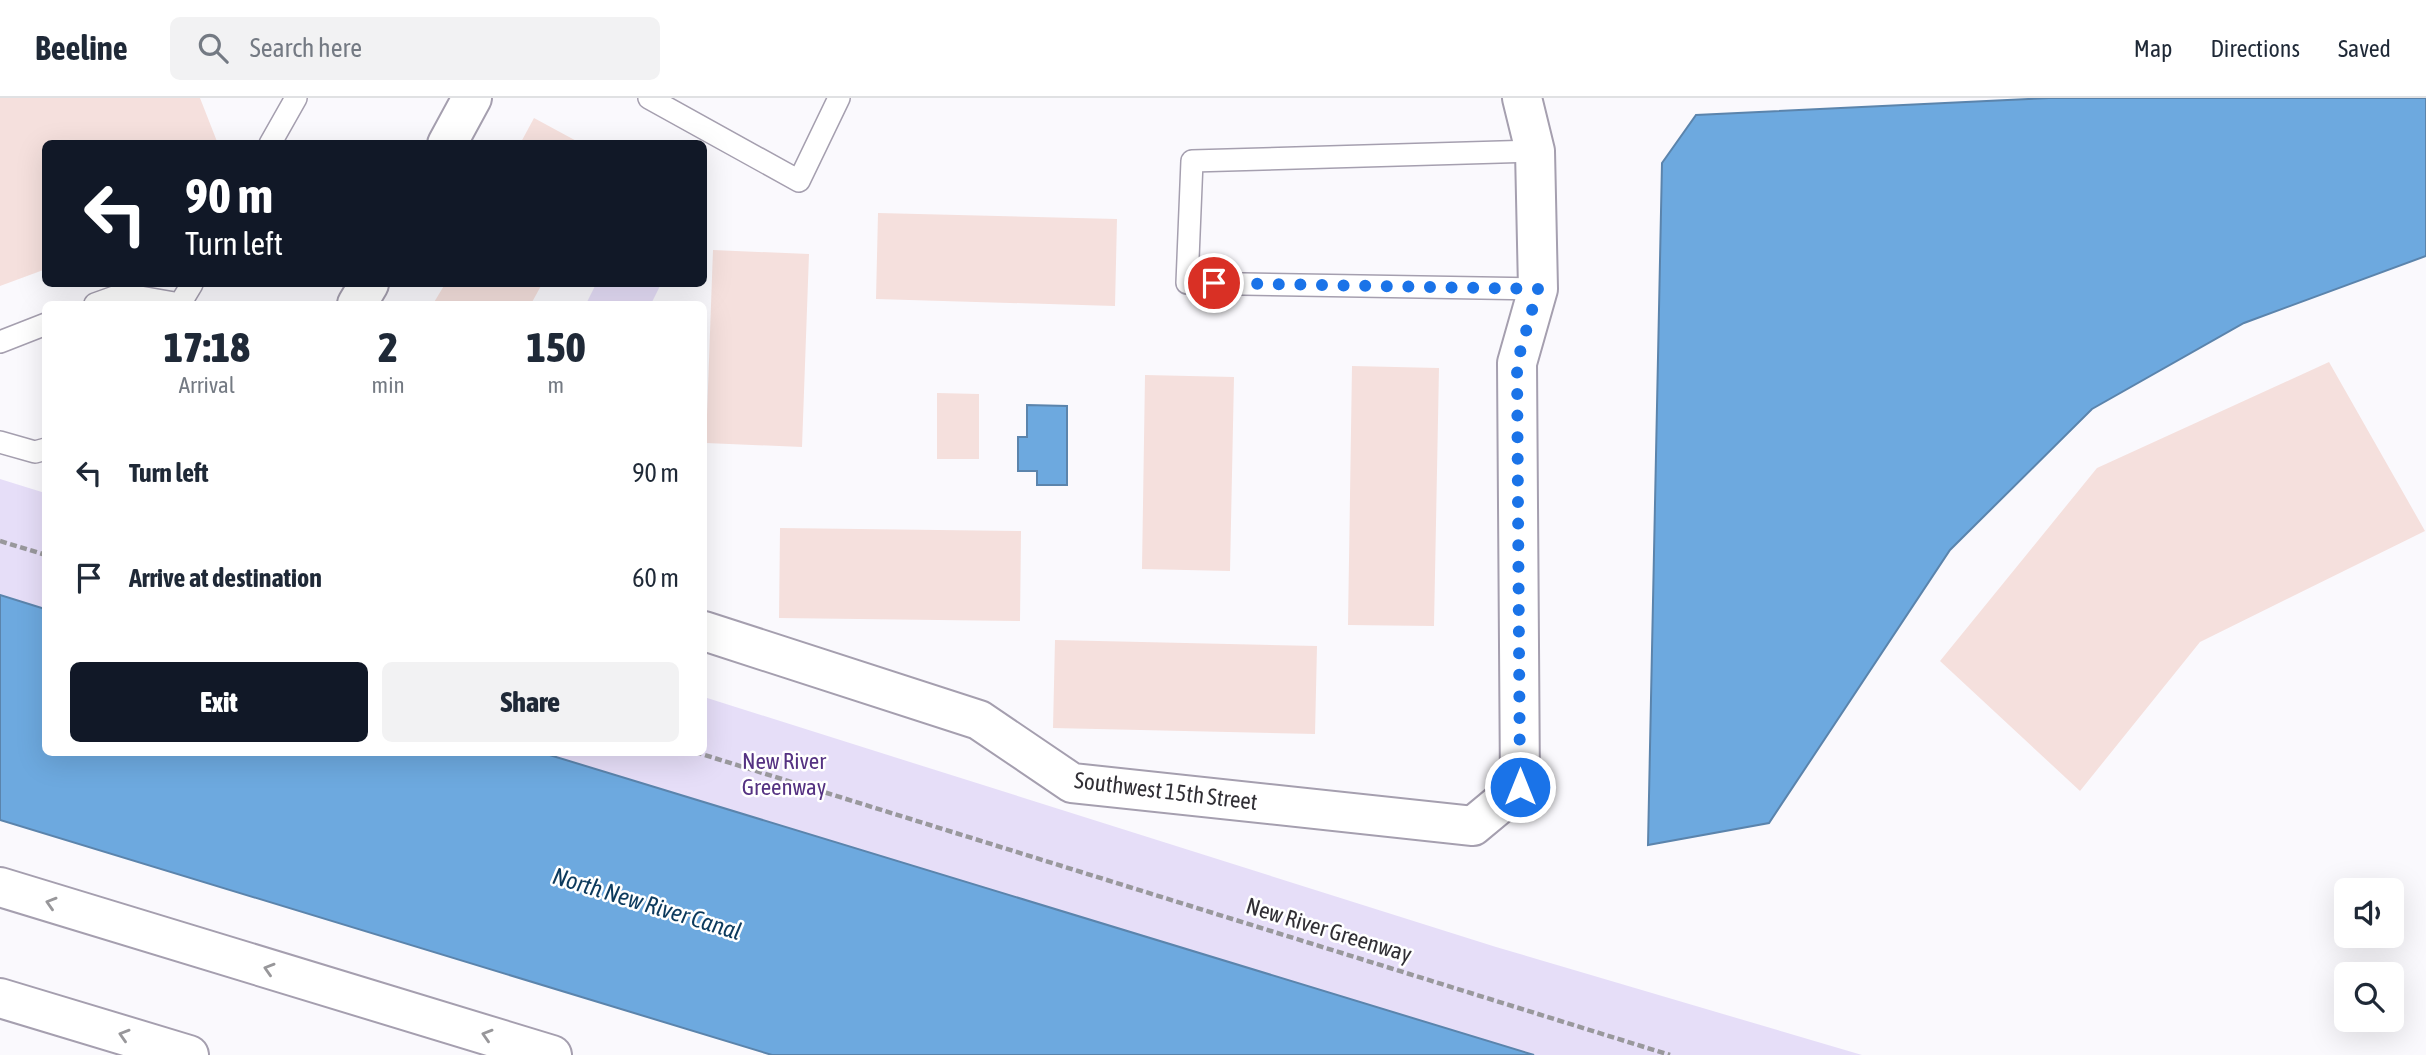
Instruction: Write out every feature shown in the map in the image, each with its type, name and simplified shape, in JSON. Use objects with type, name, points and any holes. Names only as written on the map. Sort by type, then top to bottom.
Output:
[{"type":"main road","points":[[449,140],[472,98]]},
{"type":"main road","points":[[1522,98],[1535,151],[1538,289]]},
{"type":"main road","name":"Southwest 15th Street","points":[[707,632],[979,720],[1072,783],[1473,826],[1520,787],[1517,363],[1538,289]]},
{"type":"main road","points":[[0,887],[552,1055]]},
{"type":"main road","points":[[0,998],[189,1055]]},
{"type":"lane","points":[[272,140],[296,98]]},
{"type":"lane","points":[[649,98],[799,181],[839,98]]},
{"type":"lane","points":[[1535,151],[1192,161],[1187,283],[1538,289]]},
{"type":"lane","points":[[102,301],[122,293],[164,301]]},
{"type":"lane","points":[[0,342],[42,326]]},
{"type":"lane","points":[[0,442],[35,452],[42,450]]},
{"type":"path","points":[[0,541],[42,554]]},
{"type":"path","name":"New River Greenway","points":[[707,756],[1670,1055]]},
{"type":"green space","points":[[594,287],[660,287],[652,301],[588,301]]},
{"type":"green space","points":[[0,479],[42,492],[42,608],[0,595]]},
{"type":"green space","name":"New River Greenway","points":[[707,698],[1496,947],[1862,1055],[1534,1055],[553,756],[707,756]]},
{"type":"water","points":[[2049,98],[2426,98],[2426,256],[2244,323],[2092,409],[1950,550],[1769,823],[1648,845],[1662,163],[1696,115]]},
{"type":"water","points":[[1027,405],[1067,406],[1067,485],[1037,485],[1037,471],[1018,471],[1018,437],[1027,437]]},
{"type":"water","name":"North New River Canal","points":[[0,595],[42,608],[42,756],[553,756],[1534,1055],[772,1055],[0,820]]},
{"type":"building","points":[[0,98],[200,98],[216,140],[42,140],[42,270],[0,286]]},
{"type":"building","points":[[534,118],[575,140],[522,140]]},
{"type":"building","points":[[878,213],[1117,219],[1115,306],[876,299]]},
{"type":"building","points":[[713,250],[809,254],[802,447],[707,443]]},
{"type":"building","points":[[443,287],[540,287],[533,301],[435,301]]},
{"type":"building","points":[[2329,362],[2425,531],[2200,642],[2080,791],[1940,661],[2097,468]]},
{"type":"building","points":[[1352,366],[1439,368],[1434,626],[1348,625]]},
{"type":"building","points":[[1145,375],[1234,377],[1230,571],[1142,569]]},
{"type":"building","points":[[937,393],[979,394],[979,459],[937,459]]},
{"type":"building","points":[[780,528],[1021,531],[1020,621],[779,618]]},
{"type":"building","points":[[1055,640],[1317,646],[1315,734],[1053,728]]},
{"type":"route","points":[[1214,283],[1538,289],[1517,363],[1520,787]]}]
